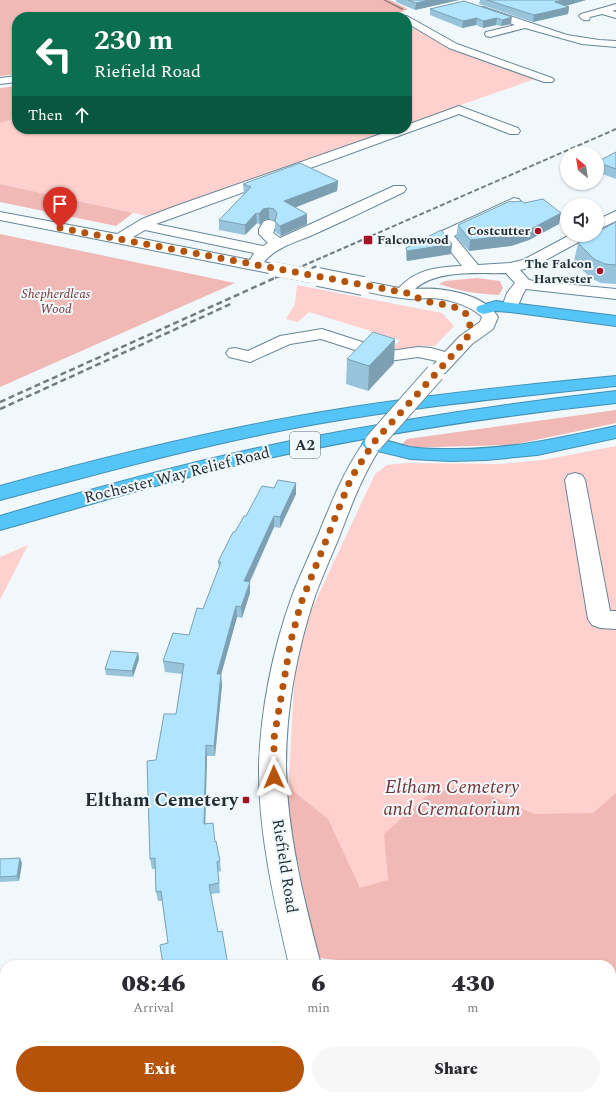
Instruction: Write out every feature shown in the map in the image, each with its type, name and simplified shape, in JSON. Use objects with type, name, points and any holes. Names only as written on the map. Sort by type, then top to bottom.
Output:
[{"type":"highway","points":[[484,309],[496,306],[510,307],[616,321]]},
{"type":"highway","name":"Rochester Way Relief Road","points":[[0,493],[70,473],[174,448],[301,421],[442,399],[616,381]]},
{"type":"highway","name":"Rochester Way Relief Road","points":[[0,523],[117,489],[210,465],[355,434],[483,412],[616,397]]},
{"type":"highway","points":[[373,443],[411,453],[450,455],[486,454],[537,449],[616,432]]},
{"type":"street","points":[[472,6],[575,41],[596,44],[616,44]]},
{"type":"street","points":[[586,18],[584,16],[616,7]]},
{"type":"street","points":[[602,12],[616,15]]},
{"type":"street","points":[[412,15],[420,13]]},
{"type":"street","points":[[412,22],[453,46],[548,80]]},
{"type":"street","points":[[490,34],[526,25]]},
{"type":"street","points":[[0,81],[12,80]]},
{"type":"street","points":[[412,127],[458,110],[514,131]]},
{"type":"street","points":[[120,239],[138,228],[178,210],[393,134]]},
{"type":"street","points":[[0,216],[120,239],[224,266],[264,257],[316,229],[399,189]]},
{"type":"street","points":[[473,269],[445,235],[514,202]]},
{"type":"street","points":[[604,222],[616,216]]},
{"type":"street","points":[[264,257],[266,229],[269,224]]},
{"type":"street","points":[[138,228],[264,257],[363,286],[407,294],[429,293],[466,301],[484,309]]},
{"type":"street","points":[[407,294],[412,282],[426,275],[444,271],[510,268],[528,264],[568,242]]},
{"type":"street","points":[[510,268],[523,283],[541,288],[616,294]]},
{"type":"street","points":[[510,307],[516,293],[523,283]]},
{"type":"street","name":"Riefield Road","points":[[407,294],[424,301],[456,308],[466,314],[470,318],[471,324],[466,340]]},
{"type":"street","name":"Riefield Road","points":[[304,960],[288,893],[277,821],[274,777],[274,738],[291,640],[301,603],[351,478],[373,443],[466,340],[487,325],[490,317],[484,309]]},
{"type":"street","points":[[235,353],[250,358],[286,340],[322,334],[389,356],[418,352],[430,353],[449,359]]},
{"type":"street","points":[[575,480],[600,619],[616,620]]},
{"type":"green space","points":[[0,0],[390,0],[408,9],[401,12],[12,12],[12,75],[0,76]]},
{"type":"green space","points":[[412,28],[416,28],[445,45],[535,79],[412,122]]},
{"type":"green space","points":[[12,87],[12,119],[0,123],[0,88]]},
{"type":"green space","points":[[12,119],[12,134],[379,134],[147,216],[0,184],[0,123]]},
{"type":"green space","points":[[0,184],[133,213],[116,226],[0,202]]},
{"type":"green space","name":"Shepherdleas Wood","points":[[0,234],[235,283],[0,387]]},
{"type":"green space","points":[[477,278],[500,281],[503,288],[499,295],[491,295],[461,290],[439,284],[445,281]]},
{"type":"green space","points":[[297,285],[442,313],[454,326],[435,346],[414,347],[389,351],[400,340],[309,312],[298,322],[286,319],[295,304]]},
{"type":"green space","points":[[616,410],[616,423],[512,445],[398,448],[407,439]]},
{"type":"green space","name":"Eltham Cemetery and Crematorium","points":[[616,446],[616,960],[384,960],[287,811],[295,671],[309,615],[375,474],[387,465],[406,463],[500,464],[543,460]]},
{"type":"green space","points":[[28,545],[0,600],[0,557]]},
{"type":"green space","points":[[463,785],[535,814],[593,813],[616,793],[616,960],[338,960],[318,958],[287,811],[288,787],[328,819],[360,888],[388,880],[384,834],[429,794]]},
{"type":"building","points":[[408,0],[429,0],[416,3]]},
{"type":"building","points":[[487,0],[564,0],[555,2],[569,7],[534,15]]},
{"type":"building","points":[[464,1],[512,17],[502,20],[497,18],[483,21],[477,18],[463,21],[430,9]]},
{"type":"building","points":[[616,152],[616,169],[604,165],[604,158]]},
{"type":"building","points":[[300,163],[338,181],[284,201],[307,214],[280,226],[275,222],[277,213],[274,209],[269,208],[263,209],[259,214],[256,213],[245,225],[219,220],[251,187],[243,184]]},
{"type":"building","points":[[543,199],[560,214],[531,229],[512,235],[470,240],[458,225],[510,201],[522,201],[524,203]]},
{"type":"building","points":[[616,222],[616,265],[605,264],[594,259],[578,243],[604,242],[604,228]]},
{"type":"building","points":[[441,230],[452,244],[407,251],[406,248]]},
{"type":"building","points":[[373,332],[395,339],[369,366],[347,359]]},
{"type":"building","points":[[278,480],[296,483],[280,517],[274,516],[244,581],[250,582],[241,607],[236,606],[217,674],[221,674],[214,746],[206,745],[204,824],[213,823],[215,842],[216,841],[220,861],[217,862],[219,883],[209,885],[218,932],[222,931],[227,960],[162,960],[160,945],[168,943],[161,891],[156,892],[155,858],[150,859],[147,761],[156,760],[164,714],[176,714],[184,664],[163,661],[173,633],[189,635],[197,608],[203,609],[221,562],[218,562],[233,532],[235,532],[244,516],[246,516],[262,486],[274,488]]},
{"type":"building","points":[[111,651],[138,653],[132,671],[105,669]]},
{"type":"building","points":[[20,858],[17,876],[0,877],[0,859]]},
{"type":"waterway","points":[[384,0],[403,9]]},
{"type":"railway","points":[[275,278],[616,129]]},
{"type":"railway","points":[[291,277],[317,266]]},
{"type":"railway","points":[[0,402],[277,277]]},
{"type":"railway","points":[[0,409],[233,303]]},
{"type":"place","name":"Costcutter","points":[[538,231]]},
{"type":"place","name":"Falconwood","points":[[368,240]]},
{"type":"place","name":"The Falcon Harvester","points":[[600,271]]},
{"type":"place","name":"Eltham Cemetery","points":[[246,800]]},
{"type":"route","points":[[60,228],[372,288],[412,294],[424,301],[450,306],[461,310],[470,318],[471,327],[466,340],[408,402],[374,442],[351,478],[301,603],[292,635],[280,696],[274,738],[274,777]]}]
